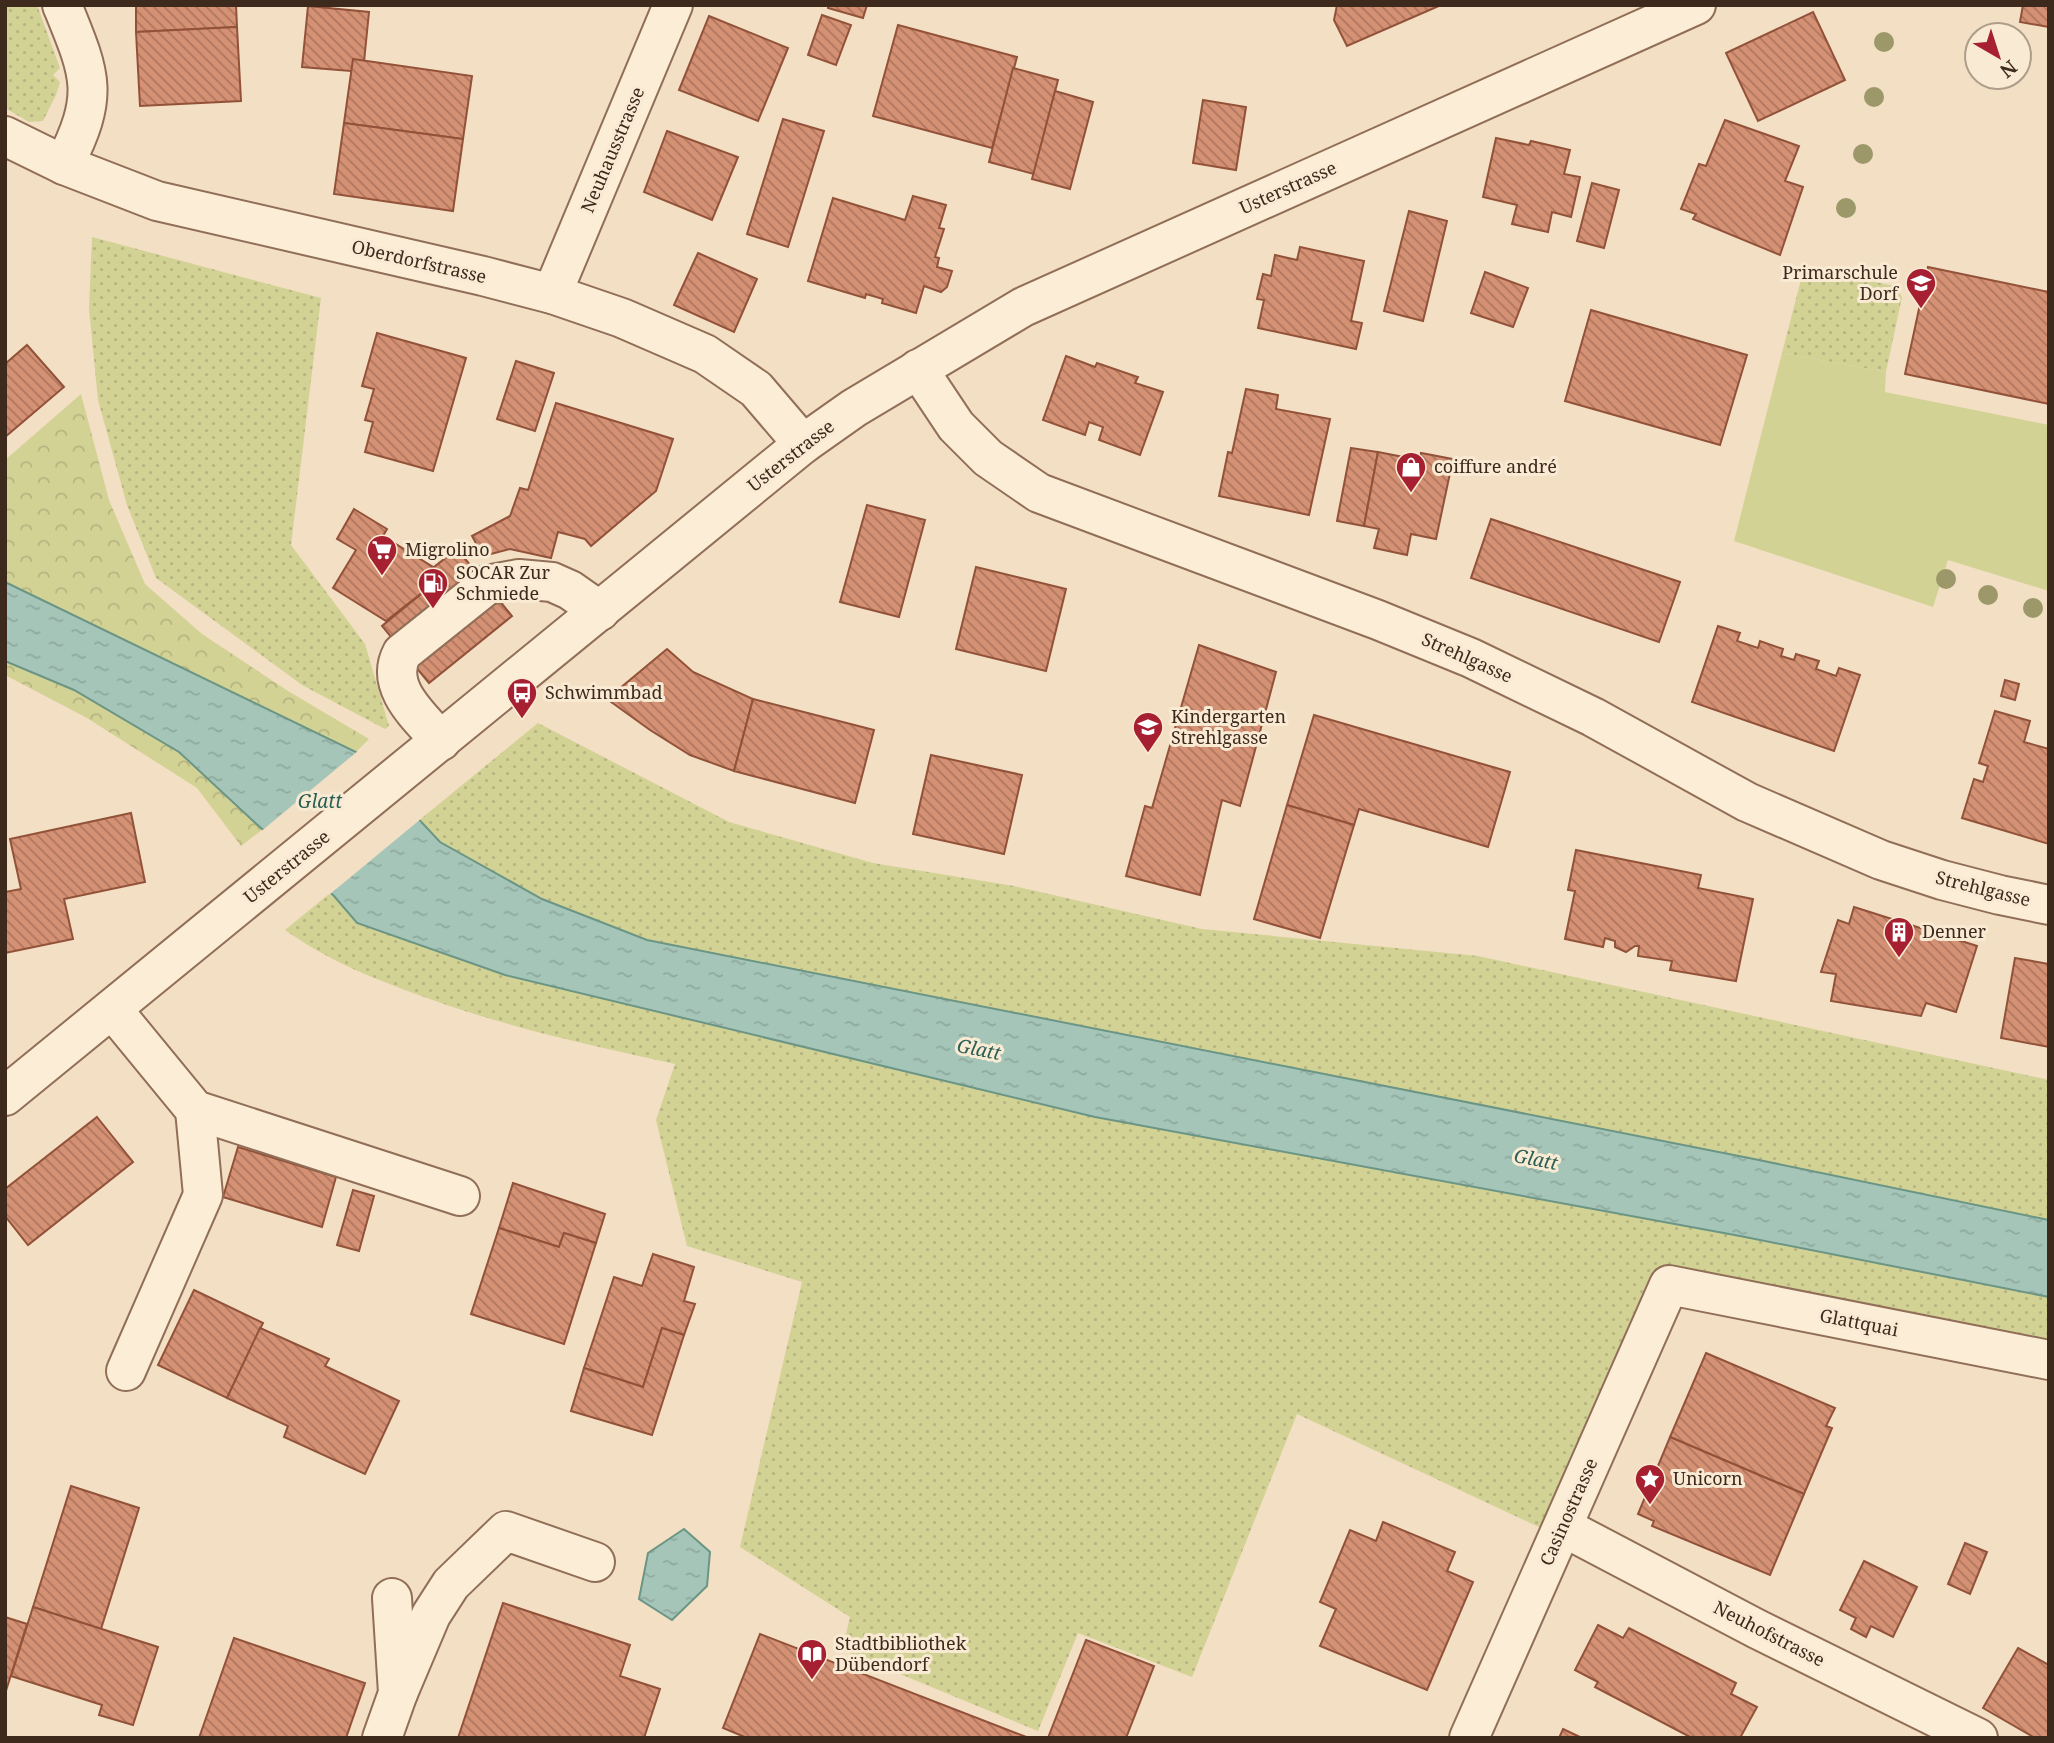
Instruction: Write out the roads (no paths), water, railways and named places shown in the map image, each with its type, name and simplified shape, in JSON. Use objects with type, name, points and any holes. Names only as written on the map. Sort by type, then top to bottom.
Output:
[{"type":"street","points":[[62,5],[86,63],[89,100],[79,136],[64,165]]},
{"type":"street","name":"Neuhausstrasse","points":[[552,294],[673,5]]},
{"type":"street","name":"Usterstrasse","points":[[7,1091],[275,877],[803,444],[854,408],[1023,307],[1696,5]]},
{"type":"street","name":"Oberdorfstrasse","points":[[5,136],[64,165],[157,201],[552,294],[622,318],[705,354],[755,389],[803,444]]},
{"type":"street","name":"Strehlgasse","points":[[918,369],[956,426],[988,458],[1039,493],[1378,620],[1471,658],[1593,717],[1747,802],[1881,860],[1988,892],[2049,905]]},
{"type":"street","points":[[441,741],[400,692],[395,666],[402,653],[487,585],[519,579],[552,582],[570,590],[600,611]]},
{"type":"street","points":[[112,1009],[195,1110],[460,1195]]},
{"type":"street","points":[[126,1371],[203,1195],[195,1110]]},
{"type":"street","name":"Glattquai","points":[[1669,1286],[2049,1360]]},
{"type":"street","name":"Casinostrasse","points":[[1469,1738],[1669,1286]]},
{"type":"street","name":"Neuhofstrasse","points":[[1563,1527],[1757,1629],[1978,1738]]},
{"type":"street","points":[[382,1738],[431,1615],[451,1584],[506,1531],[596,1562]]},
{"type":"street","points":[[392,1598],[398,1693]]},
{"type":"water","name":"Glatt","points":[[5,582],[356,752],[440,842],[542,899],[647,940],[2049,1220],[2049,1297],[1740,1236],[1095,1117],[505,975],[357,923],[334,896],[179,752],[74,690],[5,661]]},
{"type":"water","points":[[684,1529],[710,1552],[707,1586],[672,1620],[639,1599],[648,1553]]},
{"type":"place","name":"Primarschule Dorf","points":[[1921,310]]},
{"type":"place","name":"coiffure andré","points":[[1411,494]]},
{"type":"place","name":"Migrolino","points":[[382,577]]},
{"type":"place","name":"SOCAR Zur Schmiede","points":[[433,610]]},
{"type":"place","name":"Schwimmbad","points":[[522,720]]},
{"type":"place","name":"Kindergarten Strehlgasse","points":[[1148,754]]},
{"type":"place","name":"Denner","points":[[1899,959]]},
{"type":"place","name":"Unicorn","points":[[1650,1506]]},
{"type":"place","name":"Stadtbibliothek Dübendorf","points":[[812,1681]]}]
